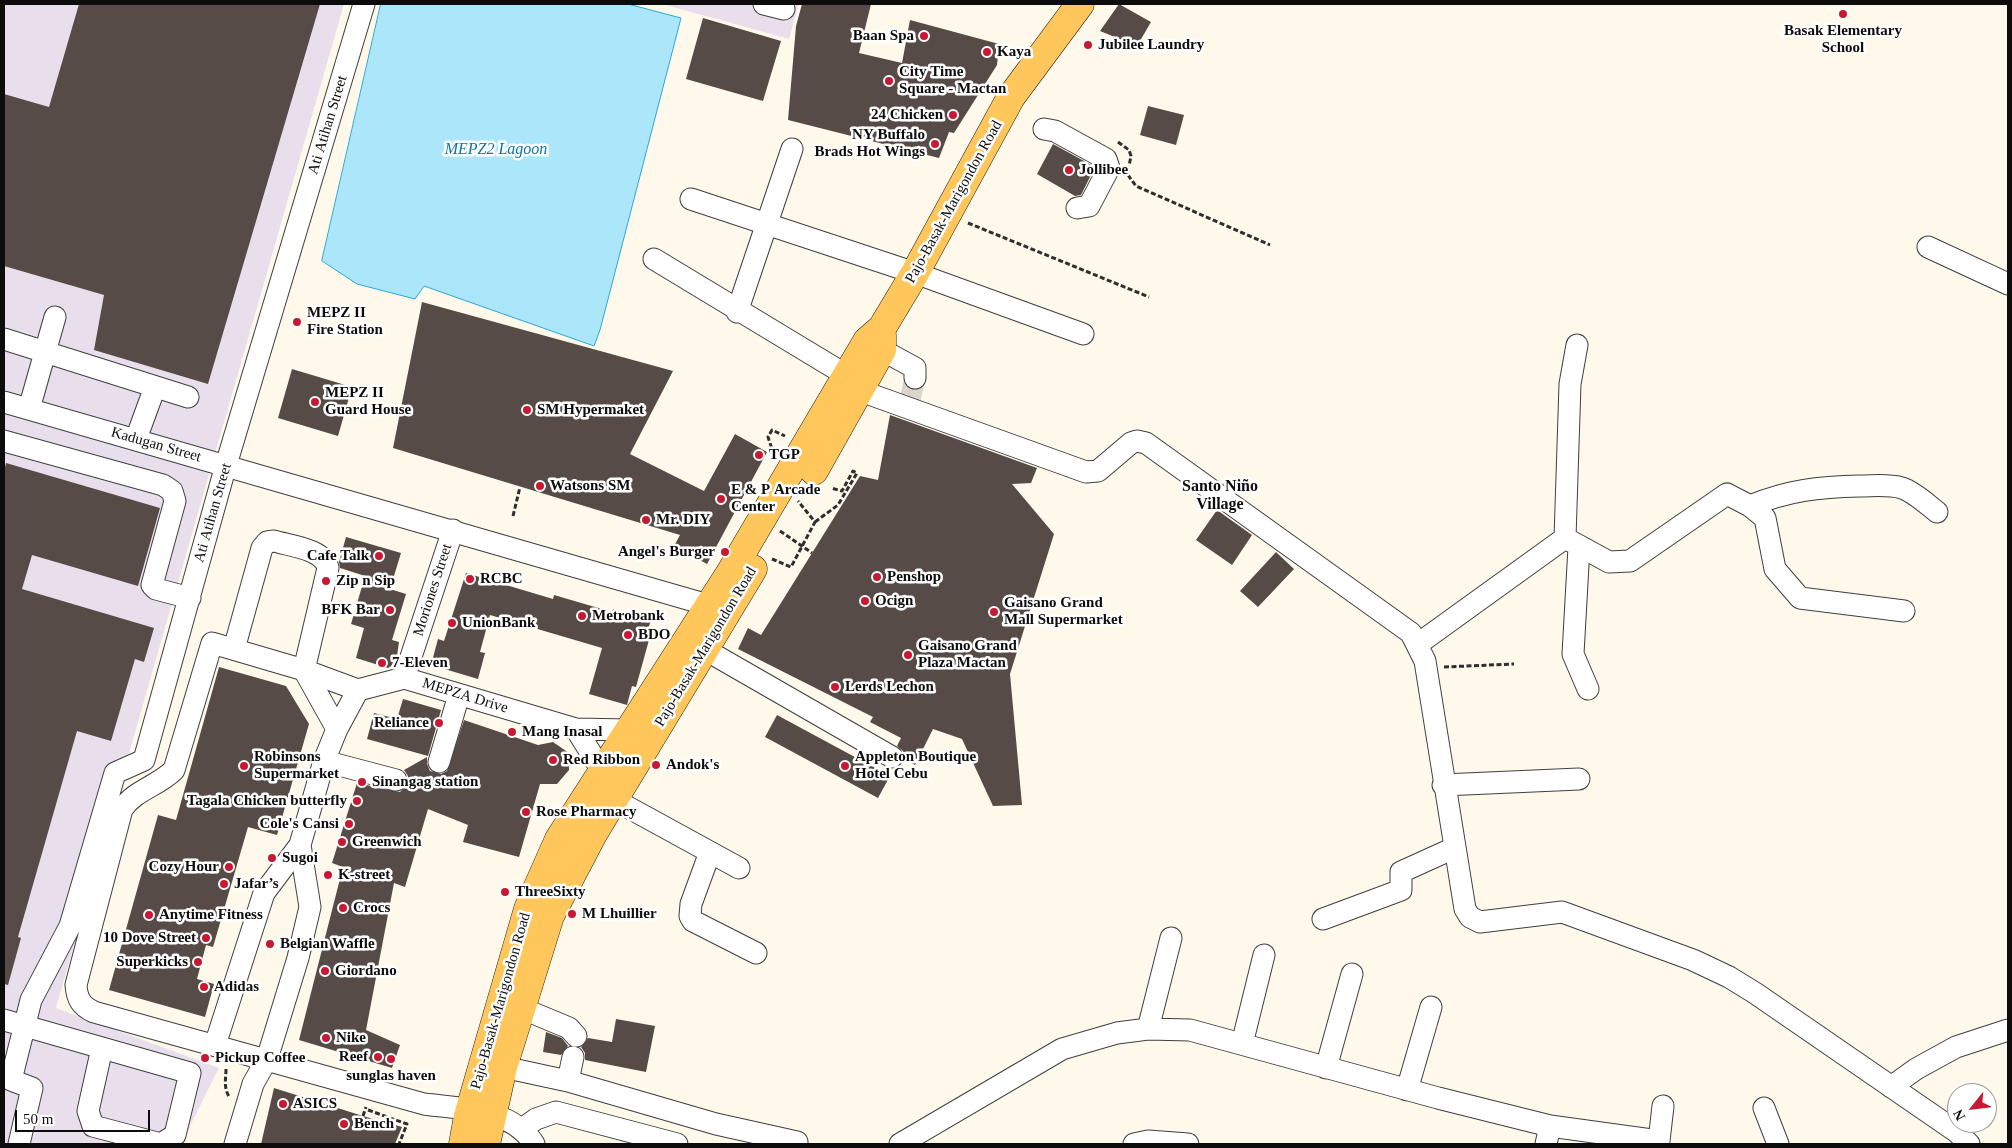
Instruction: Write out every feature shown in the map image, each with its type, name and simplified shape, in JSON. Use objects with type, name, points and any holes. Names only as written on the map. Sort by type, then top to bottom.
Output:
[{"type":"main road","name":"Pajo-Basak-Marigondon Road","points":[[494,1064],[521,1008],[550,916],[613,799],[797,499],[853,383],[867,341],[882,339],[915,273],[1011,96],[1080,4]]},
{"type":"main road","name":"Pajo-Basak-Marigondon Road","points":[[463,1144],[482,1112],[528,909],[558,839],[798,461],[853,383]]},
{"type":"main road","name":"Pajo-Basak-Marigondon Road","points":[[482,1112],[486,1144]]},
{"type":"street","name":"Ati Atihan Street","points":[[25,1026],[31,1000],[70,926],[114,773],[144,760],[226,465],[364,4]]},
{"type":"street","points":[[1044,129],[1055,131],[1106,159],[1109,168],[1089,206],[1077,208]]},
{"type":"street","points":[[737,312],[792,150]]},
{"type":"street","points":[[691,199],[915,273],[1083,334]]},
{"type":"street","points":[[1928,247],[2008,284]]},
{"type":"street","points":[[654,259],[853,383],[1086,472],[1098,471],[1131,443],[1137,441],[1146,443],[1412,633],[1421,653],[1465,909],[1470,917],[1480,922],[1562,912],[1693,960],[1729,977],[1755,993],[1957,1132],[1970,1144]]},
{"type":"street","points":[[28,409],[55,317]]},
{"type":"street","points":[[4,339],[188,397]]},
{"type":"street","points":[[882,339],[915,368],[915,378]]},
{"type":"street","points":[[1577,345],[1570,384],[1573,654],[1588,689]]},
{"type":"street","points":[[136,439],[155,387]]},
{"type":"street","name":"Kadugan Street","points":[[4,402],[453,530]]},
{"type":"street","points":[[4,441],[163,484],[172,491],[175,501],[152,585],[156,589],[190,598]]},
{"type":"street","points":[[1750,506],[1778,494],[1796,490],[1825,486],[1888,486],[1904,489],[1938,512]]},
{"type":"street","points":[[1572,543],[1609,562],[1630,561],[1727,494],[1750,506],[1765,518],[1775,569],[1800,598],[1904,611]]},
{"type":"street","points":[[453,530],[708,605]]},
{"type":"street","name":"Moriones Street","points":[[404,678],[453,530]]},
{"type":"street","points":[[234,649],[262,548],[267,542],[274,541],[320,555],[326,560],[328,568],[304,670],[336,729]]},
{"type":"street","points":[[1421,653],[1572,543]]},
{"type":"street","points":[[207,1043],[264,893],[300,845],[324,761],[336,729],[358,690],[304,670],[212,643],[174,770],[164,780],[129,798],[122,809],[76,985],[76,995],[82,1006],[94,1012],[424,1104],[482,1112],[514,1123],[528,1137],[536,1119],[556,1112],[677,1144]]},
{"type":"street","points":[[704,649],[892,757]]},
{"type":"street","name":"MEPZA Drive","points":[[358,690],[404,678],[576,729],[628,730]]},
{"type":"street","points":[[439,762],[459,695]]},
{"type":"street","points":[[576,729],[602,771]]},
{"type":"street","points":[[324,761],[396,780]]},
{"type":"street","points":[[1443,785],[1579,779]]},
{"type":"street","points":[[613,799],[739,868]]},
{"type":"street","points":[[235,1144],[253,1084],[267,1059],[298,958],[310,907],[300,845]]},
{"type":"street","points":[[1323,919],[1401,890],[1401,872],[1454,848]]},
{"type":"street","points":[[710,852],[691,904],[690,916],[693,921],[756,953]]},
{"type":"street","points":[[1148,1029],[1171,938]]},
{"type":"street","points":[[1242,1044],[1264,955]]},
{"type":"street","points":[[1326,1068],[1352,974]]},
{"type":"street","points":[[1407,1090],[1431,1007]]},
{"type":"street","points":[[521,1008],[569,1028],[576,1036]]},
{"type":"street","points":[[4,1020],[190,1073],[175,1135],[161,1144],[93,1126],[88,1111],[102,1048]]},
{"type":"street","points":[[19,1144],[32,1088],[7,1078],[25,1026]]},
{"type":"street","points":[[900,1144],[1062,1049],[1117,1033],[1148,1029],[1190,1030],[1407,1090],[1548,1135],[1659,1141],[1663,1106]]},
{"type":"street","points":[[1891,1087],[1916,1069],[1956,1047],[2008,1030]]},
{"type":"street","points":[[568,1082],[573,1058]]},
{"type":"street","points":[[494,1064],[568,1082],[716,1124],[797,1142]]},
{"type":"street","points":[[1764,1108],[1778,1144]]},
{"type":"street","points":[[1134,1144],[1148,1141],[1188,1144]]},
{"type":"path","points":[[1113,140],[1130,150],[1128,174],[1129,179],[1136,186],[1270,245]]},
{"type":"path","points":[[947,214],[1150,297]]},
{"type":"path","points":[[772,430],[768,437],[774,456]]},
{"type":"path","points":[[762,555],[791,567],[815,522],[838,505],[857,473],[853,471],[842,491],[831,488]]},
{"type":"path","points":[[513,516],[520,487]]},
{"type":"path","points":[[797,499],[815,522]]},
{"type":"path","points":[[778,530],[812,552]]},
{"type":"path","points":[[1421,653],[1436,668],[1514,664]]},
{"type":"path","points":[[207,1043],[203,1050],[221,1062],[227,1070],[225,1087],[231,1100]]},
{"type":"path","points":[[356,1107],[407,1124],[399,1144]]},
{"type":"shaded area","points":[[4,4],[344,4],[56,1008],[219,1068],[181,1144],[4,1144]]},
{"type":"shaded area","points":[[662,4],[799,4],[789,39]]},
{"type":"water","name":"MEPZ2 Lagoon","points":[[381,4],[628,4],[681,18],[600,330],[594,346],[424,286],[415,299],[357,284],[322,261]]},
{"type":"building","points":[[79,4],[320,4],[208,384],[94,350],[104,295],[4,266],[4,94],[49,107]]},
{"type":"building","name":"City Time Square - Mactan","points":[[802,4],[871,4],[859,53],[902,63],[910,20],[999,44],[997,65],[954,133],[949,132],[939,158],[788,120],[796,26]]},
{"type":"building","points":[[1119,4],[1151,22],[1137,46],[1100,31]]},
{"type":"building","points":[[703,18],[781,41],[763,101],[686,79]]},
{"type":"building","points":[[1148,106],[1184,115],[1176,145],[1140,135]]},
{"type":"building","name":"Jollibee","points":[[1053,144],[1095,167],[1081,195],[1075,196],[1037,174]]},
{"type":"building","name":"SM Hypermaket","points":[[422,302],[673,371],[630,454],[704,491],[735,434],[767,452],[707,564],[674,546],[680,535],[393,448]]},
{"type":"building","name":"MEPZ II Guard House","points":[[292,369],[352,387],[338,436],[278,418]]},
{"type":"building","name":"Gaisano Grand Plaza Mactan","points":[[890,415],[1037,468],[1031,483],[1012,484],[1054,534],[1010,674],[1022,805],[993,806],[962,739],[933,729],[915,765],[904,759],[903,751],[897,746],[901,738],[870,722],[873,717],[738,649],[748,628],[761,635],[860,476],[878,480]]},
{"type":"building","points":[[6,463],[160,508],[138,586],[32,555],[22,589],[154,628],[144,662],[135,659],[111,741],[77,731],[18,937],[21,938],[8,985],[4,984],[4,472]]},
{"type":"building","points":[[1217,510],[1252,535],[1232,565],[1196,540]]},
{"type":"building","points":[[346,537],[401,553],[390,589],[406,594],[392,640],[399,642],[396,663],[388,668],[356,658],[364,628],[351,624],[365,576],[340,568],[339,562]]},
{"type":"building","points":[[1276,552],[1294,569],[1258,607],[1240,591]]},
{"type":"building","points":[[466,573],[553,599],[554,595],[612,612],[613,609],[651,620],[645,639],[649,640],[636,687],[632,686],[627,705],[589,694],[602,648],[490,615],[480,652],[485,653],[478,679],[431,665],[438,639],[444,641]]},
{"type":"building","points":[[219,667],[286,686],[309,724],[277,835],[248,827],[213,947],[206,945],[197,979],[214,984],[205,1017],[109,990],[158,815],[176,820]]},
{"type":"building","points":[[403,699],[441,710],[428,756],[367,739],[374,713],[397,719]]},
{"type":"building","name":"Appleton Boutique Hotel Cebu","points":[[777,715],[890,776],[878,798],[765,737]]},
{"type":"building","points":[[464,720],[538,745],[553,742],[569,753],[569,770],[557,784],[540,784],[519,857],[463,842],[468,825],[428,809],[405,887],[394,883],[366,1030],[400,1045],[392,1068],[299,1040],[343,867],[332,863],[357,783],[400,792],[408,783],[408,776],[404,770],[427,757],[430,771],[441,774],[447,771]]},
{"type":"building","points":[[616,1019],[655,1026],[646,1072],[585,1060],[585,1053],[581,1047],[588,1038],[612,1042]]},
{"type":"building","points":[[546,1032],[562,1038],[568,1046],[561,1055],[543,1052]]},
{"type":"building","points":[[274,1088],[402,1127],[395,1144],[261,1144]]},
{"type":"tunnel","points":[[910,400],[915,378]]},
{"type":"place","name":"Basak Elementary School","points":[[1843,14]]},
{"type":"place","name":"Baan Spa","points":[[924,36]]},
{"type":"place","name":"Jubilee Laundry","points":[[1088,45]]},
{"type":"place","name":"Kaya","points":[[987,52]]},
{"type":"place","name":"City Time Square - Mactan","points":[[889,81]]},
{"type":"place","name":"24 Chicken","points":[[953,115]]},
{"type":"place","name":"NY Buffalo Brads Hot Wings","points":[[935,144]]},
{"type":"place","name":"Jollibee","points":[[1069,170]]},
{"type":"place","name":"MEPZ II Fire Station","points":[[297,322]]},
{"type":"place","name":"MEPZ II Guard House","points":[[315,402]]},
{"type":"place","name":"SM Hypermaket","points":[[527,410]]},
{"type":"place","name":"TGP","points":[[759,455]]},
{"type":"place","name":"Watsons SM","points":[[540,486]]},
{"type":"place","name":"E & P Arcade Center","points":[[721,499]]},
{"type":"place","name":"Mr. DIY","points":[[646,520]]},
{"type":"place","name":"Angel's Burger","points":[[725,552]]},
{"type":"place","name":"Cafe Talk","points":[[379,556]]},
{"type":"place","name":"Penshop","points":[[877,577]]},
{"type":"place","name":"RCBC","points":[[470,579]]},
{"type":"place","name":"Zip n Sip","points":[[326,581]]},
{"type":"place","name":"Ocign","points":[[865,601]]},
{"type":"place","name":"BFK Bar","points":[[390,610]]},
{"type":"place","name":"Gaisano Grand Mall Supermarket","points":[[994,612]]},
{"type":"place","name":"Metrobank","points":[[582,616]]},
{"type":"place","name":"UnionBank","points":[[452,623]]},
{"type":"place","name":"BDO","points":[[628,635]]},
{"type":"place","name":"Gaisano Grand Plaza Mactan","points":[[908,655]]},
{"type":"place","name":"7-Eleven","points":[[382,663]]},
{"type":"place","name":"Lerds Lechon","points":[[835,687]]},
{"type":"place","name":"Reliance","points":[[439,723]]},
{"type":"place","name":"Mang Inasal","points":[[512,732]]},
{"type":"place","name":"Red Ribbon","points":[[553,760]]},
{"type":"place","name":"Andok's","points":[[656,765]]},
{"type":"place","name":"Robinsons Supermarket","points":[[244,766]]},
{"type":"place","name":"Appleton Boutique Hotel Cebu","points":[[845,766]]},
{"type":"place","name":"Sinangag station","points":[[362,782]]},
{"type":"place","name":"Tagala Chicken butterfly","points":[[357,801]]},
{"type":"place","name":"Rose Pharmacy","points":[[526,812]]},
{"type":"place","name":"Cole's Cansi","points":[[349,824]]},
{"type":"place","name":"Greenwich","points":[[342,842]]},
{"type":"place","name":"Sugoi","points":[[272,858]]},
{"type":"place","name":"Cozy Hour","points":[[229,867]]},
{"type":"place","name":"K-street","points":[[328,875]]},
{"type":"place","name":"Jafar’s","points":[[224,884]]},
{"type":"place","name":"ThreeSixty","points":[[505,892]]},
{"type":"place","name":"Crocs","points":[[343,908]]},
{"type":"place","name":"M Lhuillier","points":[[572,914]]},
{"type":"place","name":"Anytime Fitness","points":[[149,915]]},
{"type":"place","name":"10 Dove Street","points":[[206,938]]},
{"type":"place","name":"Belgian Waffle","points":[[270,944]]},
{"type":"place","name":"Superkicks","points":[[198,962]]},
{"type":"place","name":"Giordano","points":[[325,971]]},
{"type":"place","name":"Adidas","points":[[204,987]]},
{"type":"place","name":"Nike","points":[[326,1038]]},
{"type":"place","name":"Reef","points":[[378,1057]]},
{"type":"place","name":"Pickup Coffee","points":[[205,1058]]},
{"type":"place","name":"sunglas haven","points":[[391,1059]]},
{"type":"place","name":"ASICS","points":[[283,1104]]},
{"type":"place","name":"Bench","points":[[344,1124]]},
{"type":"district","name":"Santo Niño Village","points":[[1220,496]]}]
